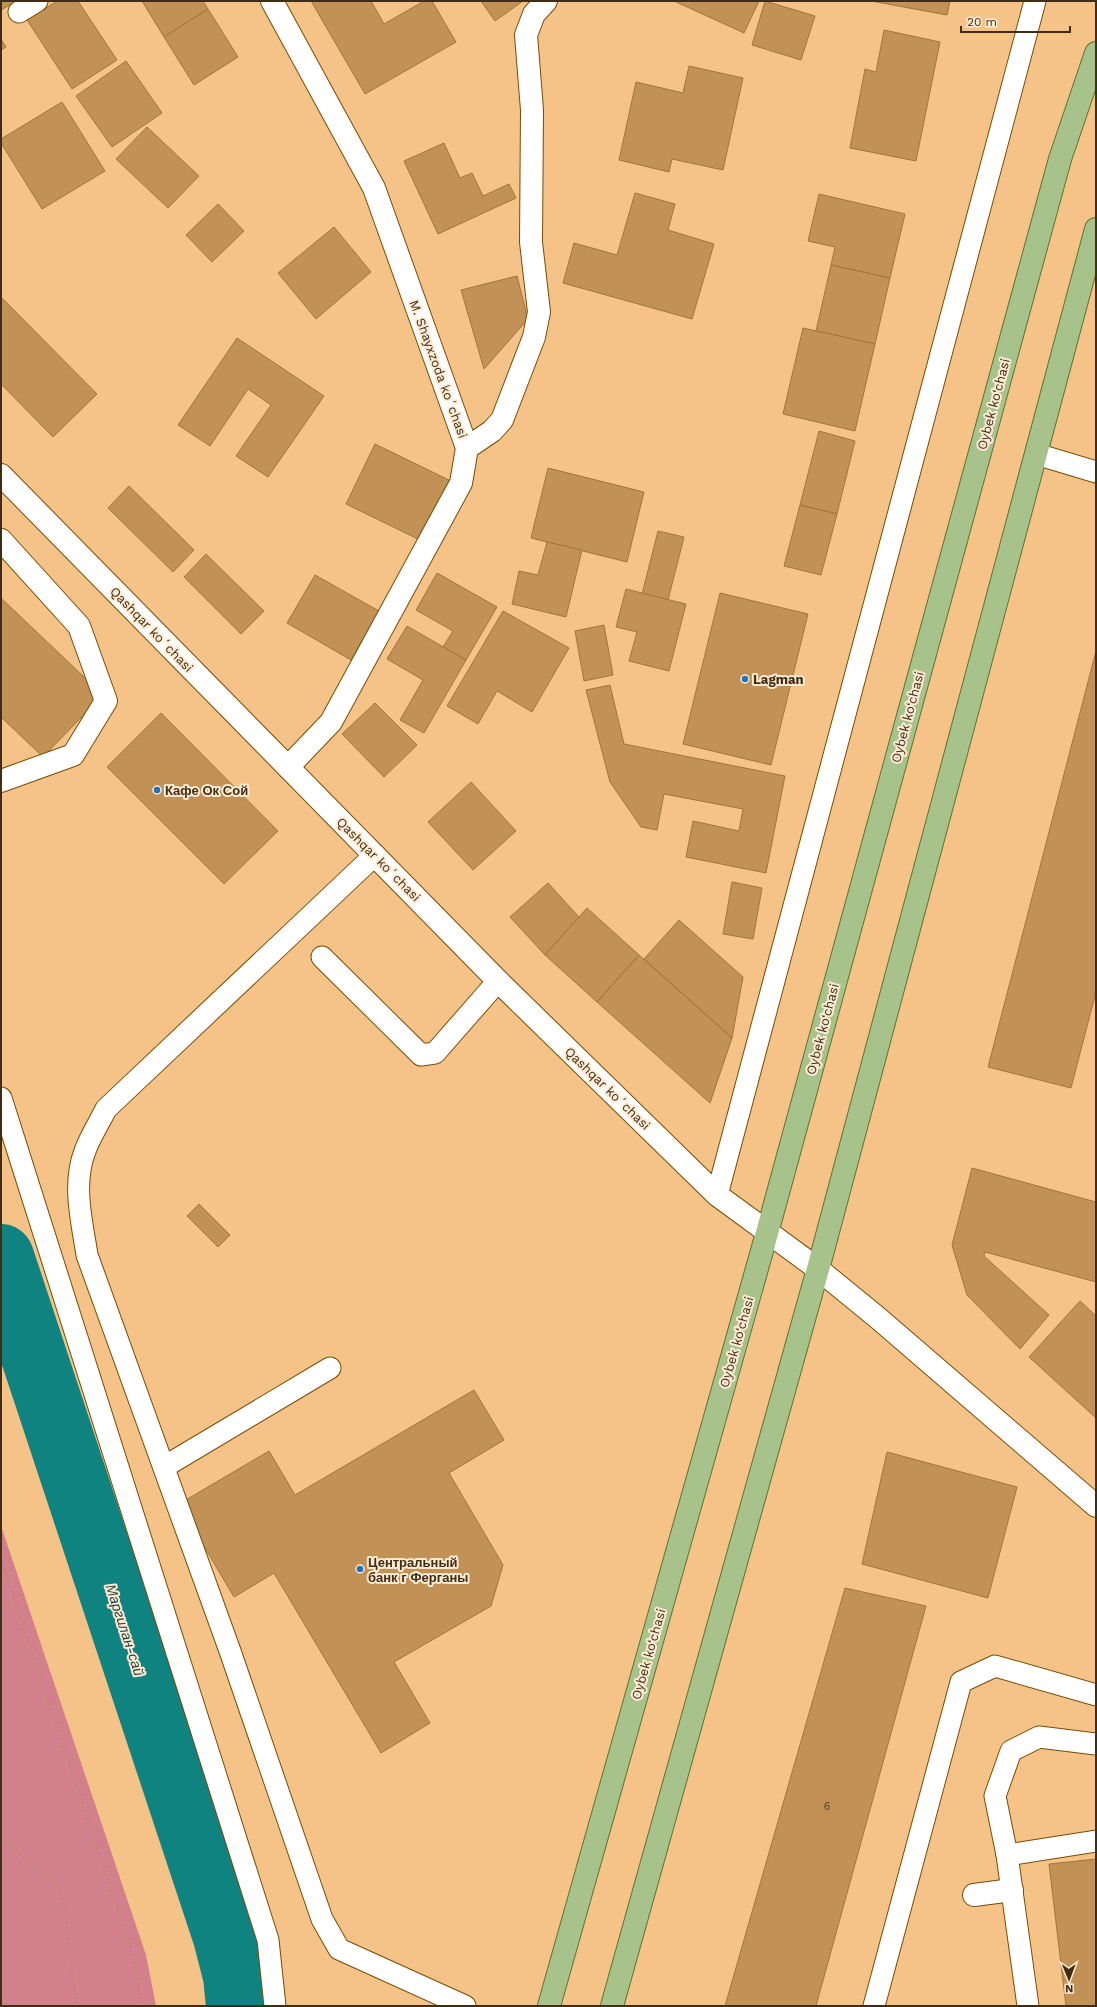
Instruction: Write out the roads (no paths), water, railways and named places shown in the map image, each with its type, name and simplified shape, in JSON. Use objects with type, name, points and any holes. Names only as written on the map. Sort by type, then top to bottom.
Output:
[{"type":"main road","name":"Oybek ko‘chasi","points":[[549,2006],[767,1233],[1060,159],[1096,53]]},
{"type":"main road","points":[[612,2006],[818,1270],[1096,230]]},
{"type":"street","name":"M. Shayxzoda koʻchasi","points":[[272,1],[374,188],[467,448],[461,483],[331,722],[288,767]]},
{"type":"street","points":[[467,448],[492,431],[502,420],[534,337],[539,312],[531,242],[532,110],[526,34],[534,14],[546,1]]},
{"type":"street","name":"Qashqar koʻchasi","points":[[4,485],[288,767],[498,981],[717,1195],[818,1270],[878,1318],[1096,1506]]},
{"type":"street","points":[[1,540],[79,626],[106,701],[74,755],[1,781]]},
{"type":"street","points":[[974,1895],[1012,1890]]},
{"type":"lane","points":[[19,12],[37,1]]},
{"type":"lane","points":[[717,1195],[1035,1]]},
{"type":"lane","points":[[1036,454],[1096,472]]},
{"type":"lane","points":[[375,855],[106,1109],[85,1151],[79,1180],[80,1213],[87,1255],[230,1651],[322,1919],[339,1950],[465,2006]]},
{"type":"lane","points":[[322,957],[421,1055],[435,1053],[498,981]]},
{"type":"lane","points":[[1,1098],[268,1940],[275,2006]]},
{"type":"lane","points":[[164,1467],[330,1368]]},
{"type":"lane","points":[[874,2006],[961,1682],[996,1666],[1096,1695]]},
{"type":"lane","points":[[1028,2006],[1007,1855],[994,1796],[1011,1751],[1039,1738],[1096,1744]]},
{"type":"lane","points":[[1007,1855],[1096,1841]]},
{"type":"waterway","name":"Маргилан-сай","points":[[1,1257],[226,1937],[236,1976],[239,2006]]},
{"type":"place","name":"Lagman","points":[[745,679]]},
{"type":"place","name":"Кафе Ок Сой","points":[[157,790]]},
{"type":"place","name":"Центральный банк г Ферганы","points":[[360,1569]]}]
